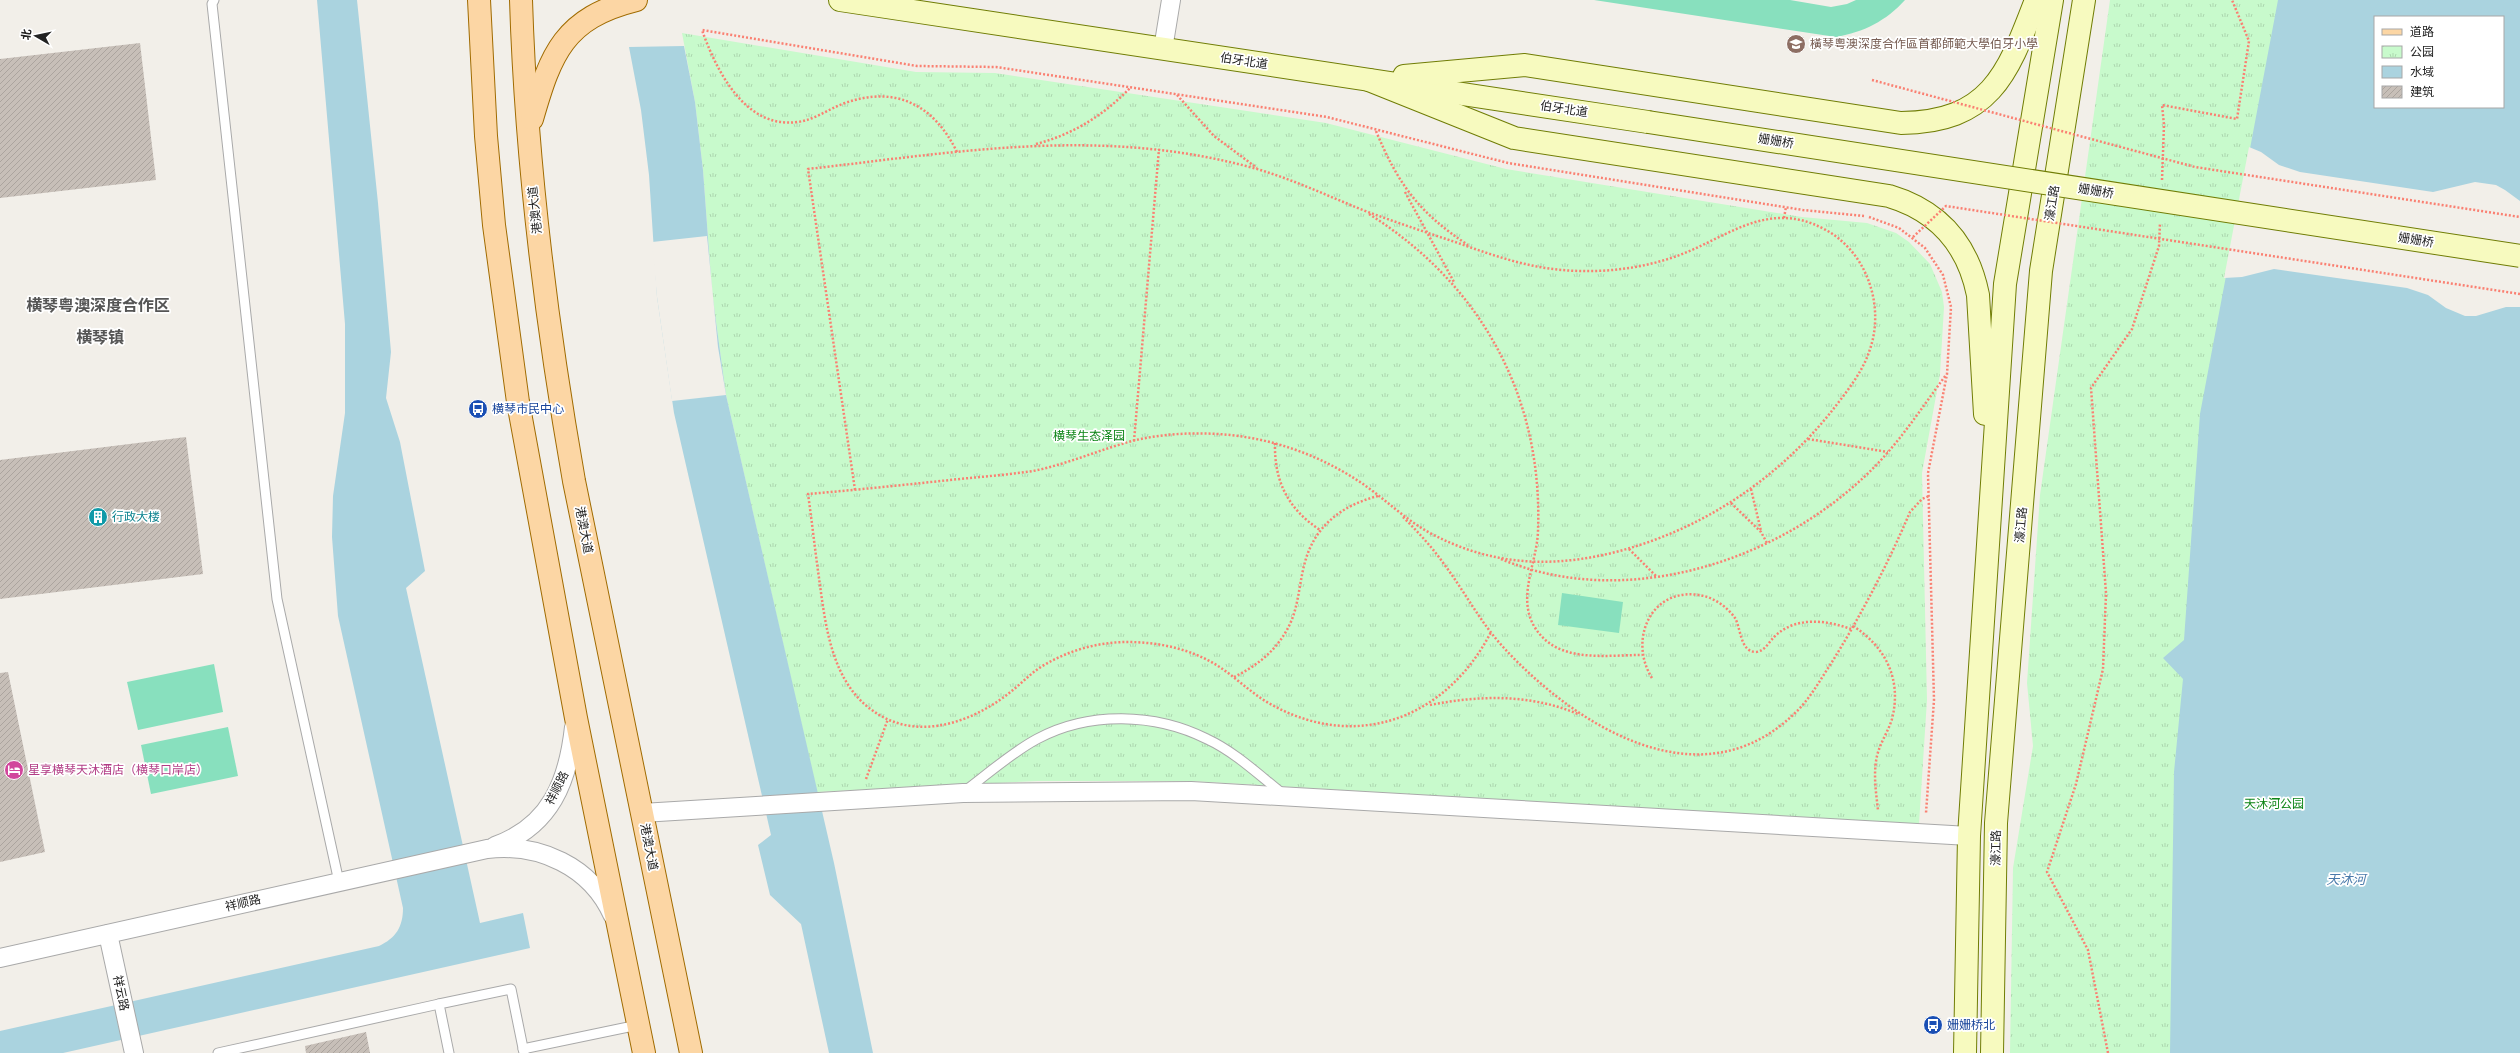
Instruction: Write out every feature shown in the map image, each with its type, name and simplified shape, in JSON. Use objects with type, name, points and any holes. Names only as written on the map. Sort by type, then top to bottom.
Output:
[{"type":"main road","points":[[479,0],[486,136],[504,314],[518,402],[576,718],[644,1053]]},
{"type":"main road","name":"港澳大道","points":[[521,0],[528,136],[537,237],[559,395],[690,1053]]},
{"type":"main road","points":[[528,136],[545,75],[561,44],[572,32],[595,15],[616,5],[636,0]]},
{"type":"main road","name":"伯牙北道","points":[[840,0],[1648,122]]},
{"type":"main road","points":[[1369,80],[1526,65],[1901,124],[1936,121],[1968,108],[1996,85],[2015,55],[2036,0]]},
{"type":"main road","points":[[1965,1053],[1969,836],[2005,284],[2052,0]]},
{"type":"main road","name":"濠江路","points":[[1992,1053],[1996,823],[2040,279],[2084,0]]},
{"type":"main road","points":[[1369,80],[1514,138],[1890,196],[1922,209],[1950,231],[1968,261],[1978,295],[1991,504]]},
{"type":"main road","name":"姗姗桥","points":[[1648,122],[2520,256]]},
{"type":"street","points":[[1163,49],[1170,0]]},
{"type":"street","name":"祥顺路","points":[[487,849],[502,843],[526,829],[552,802],[567,772],[576,718]]},
{"type":"street","points":[[642,813],[859,798],[963,793],[1145,790],[1286,796],[1969,836]]},
{"type":"street","name":"祥顺路","points":[[0,958],[372,874],[487,849],[503,847],[525,849],[551,856],[566,863],[592,884],[605,901],[617,925]]},
{"type":"street","name":"祥云路","points":[[108,934],[134,1053]]},
{"type":"lane","points":[[214,0],[213,12],[276,599],[339,882]]},
{"type":"lane","points":[[963,793],[1017,751],[1038,738],[1086,722],[1136,719],[1185,729],[1208,739],[1229,752],[1286,796]]},
{"type":"lane","points":[[218,1053],[511,989],[524,1051],[638,1025]]},
{"type":"lane","points":[[438,1004],[449,1053]]},
{"type":"path","points":[[2161,185],[2164,125],[2162,104],[2237,119],[2249,41],[2232,0]]},
{"type":"path","points":[[957,152],[947,131],[931,114],[912,102],[889,96],[866,96],[844,103],[813,118],[796,122],[778,121],[762,115],[733,91],[711,57],[702,30],[917,66],[996,67],[1327,117],[1376,131],[1508,163],[1803,210],[1869,217],[1884,221],[1913,237],[1935,261],[1948,291],[1951,323],[1947,374],[1928,473],[1934,700],[1925,834]]},
{"type":"path","points":[[1872,80],[2195,167],[2520,217]]},
{"type":"path","points":[[1029,145],[1055,138],[1085,125],[1107,110],[1132,87]]},
{"type":"path","points":[[1176,95],[1214,136],[1260,170]]},
{"type":"path","points":[[1376,131],[1400,182],[1456,286]]},
{"type":"path","points":[[855,490],[808,169],[1029,145],[1094,144],[1159,149],[1202,156],[1260,170],[1326,193],[1365,211],[1471,247],[1530,265],[1579,271],[1614,270],[1670,259],[1696,249],[1741,225],[1762,219],[1784,218],[1812,224],[1826,230],[1844,242],[1861,264],[1869,281],[1875,306],[1875,331],[1868,356],[1851,384],[1807,439],[1784,462],[1731,503],[1669,535],[1628,548],[1569,560],[1535,563],[1498,558]]},
{"type":"path","points":[[1134,440],[1159,149]]},
{"type":"path","points":[[1400,182],[1427,215],[1471,247]]},
{"type":"path","points":[[1913,237],[1946,206],[2520,294]]},
{"type":"path","points":[[1784,218],[1786,207]]},
{"type":"path","points":[[1365,211],[1414,244],[1456,286],[1474,309],[1505,360],[1526,416],[1532,444],[1539,503],[1535,563],[1532,570],[1527,598],[1529,612],[1543,637],[1554,646],[1580,655],[1642,655]]},
{"type":"path","points":[[2108,1053],[2088,950],[2047,872],[2076,784],[2103,669],[2106,593],[2091,388],[2132,329],[2158,246],[2160,216]]},
{"type":"path","points":[[1491,632],[1475,661],[1458,681],[1427,705],[1409,714],[1370,724],[1330,724],[1310,720],[1273,706],[1206,659],[1166,646],[1146,643],[1104,644],[1064,655],[1045,664],[999,700],[965,718],[930,727],[914,727],[888,719],[868,708],[842,676],[832,654],[826,631],[808,494],[1027,472],[1076,460],[1134,440],[1179,434],[1212,433],[1275,443],[1312,456],[1335,467],[1429,532],[1462,548],[1498,558],[1532,570],[1581,578],[1656,576],[1703,567],[1767,543],[1815,516],[1840,498],[1888,452],[1947,374]]},
{"type":"path","points":[[1807,439],[1888,452]]},
{"type":"path","points":[[1275,443],[1276,473],[1281,487],[1297,512],[1320,530]]},
{"type":"path","points":[[1751,489],[1761,532],[1767,543]]},
{"type":"path","points":[[1234,678],[1260,662],[1271,652],[1289,627],[1298,598],[1305,561],[1320,530],[1332,518],[1346,508],[1378,496]]},
{"type":"path","points":[[1427,705],[1478,698],[1503,698],[1554,704],[1636,743],[1659,751],[1684,755],[1708,754],[1732,750],[1755,742],[1777,729],[1796,713],[1812,694],[1852,628],[1910,512],[1929,496]]},
{"type":"path","points":[[1731,503],[1761,532]]},
{"type":"path","points":[[1398,512],[1423,537],[1445,565],[1491,632],[1526,671],[1582,716]]},
{"type":"path","points":[[1628,548],[1656,576]]},
{"type":"path","points":[[1652,678],[1642,655],[1641,642],[1648,618],[1667,601],[1685,595],[1704,596],[1726,608],[1735,618],[1742,642],[1747,649],[1756,652],[1764,649],[1775,636],[1786,628],[1800,623],[1825,622],[1852,628],[1866,635],[1882,652],[1893,676],[1895,691],[1892,721],[1881,744],[1875,765],[1880,831]]},
{"type":"path","points":[[859,798],[888,719]]},
{"type":"green space","points":[[1594,0],[1790,0],[1831,7],[1847,4],[1856,0],[1905,0],[1882,20],[1865,29],[1836,37]]},
{"type":"green space","name":"天沐河","points":[[2110,0],[2520,0],[2520,1053],[2010,1053],[2013,868],[2033,746],[2027,683],[2040,495]]},
{"type":"green space","name":"横琴生态泽园","points":[[682,33],[916,72],[995,73],[1326,123],[1506,169],[1802,217],[1867,223],[1896,233],[1909,242],[1930,264],[1942,292],[1944,307],[1940,374],[1922,473],[1927,700],[1919,824],[1191,781],[1038,781],[817,792],[726,395],[712,292],[703,170],[695,102]]},
{"type":"green space","points":[[1562,593],[1623,602],[1619,633],[1558,625]]},
{"type":"green space","points":[[214,664],[223,712],[138,730],[127,682]]},
{"type":"green space","points":[[228,727],[238,776],[151,794],[141,745]]},
{"type":"water","points":[[317,0],[357,0],[378,203],[391,352],[386,398],[400,442],[425,571],[406,588],[480,923],[523,913],[530,948],[63,1053],[0,1053],[0,1031],[379,946],[394,935],[402,921],[403,908],[338,616],[332,537],[333,496],[345,413],[345,324]]},
{"type":"water","name":"天沐河","points":[[2278,0],[2520,0],[2520,1053],[2170,1053],[2174,772],[2183,679],[2163,658],[2184,640],[2200,414]]},
{"type":"water","points":[[684,46],[695,102],[703,170],[712,292],[726,395],[834,863],[873,1053],[829,1053],[801,924],[770,895],[758,845],[771,835],[674,413],[657,297],[649,175],[641,110],[629,47]]},
{"type":"pier","points":[[2249,147],[2261,152],[2279,165],[2300,172],[2433,192],[2475,182],[2496,185],[2505,190],[2520,201],[2520,307],[2506,307],[2476,316],[2465,316],[2446,308],[2428,295],[2407,288],[2274,269],[2242,277],[2224,278]]},
{"type":"pier","points":[[707,236],[718,347],[726,395],[672,401],[657,297],[652,242]]},
{"type":"building","points":[[140,43],[156,180],[0,198],[0,59]]},
{"type":"building","name":"行政大楼","points":[[186,437],[203,574],[0,599],[0,460]]},
{"type":"building","name":"星享横琴天沐酒店（横琴口岸店）","points":[[8,672],[45,852],[0,862],[0,673]]},
{"type":"building","points":[[366,1032],[370,1053],[306,1053],[305,1046]]},
{"type":"place","name":"橫琴粵澳深度合作區首都師範大學伯牙小學","points":[[1796,44]]},
{"type":"place","name":"横琴市民中心","points":[[478,409]]},
{"type":"place","name":"行政大楼","points":[[98,517]]},
{"type":"place","name":"星享横琴天沐酒店（横琴口岸店）","points":[[14,770]]},
{"type":"place","name":"姗姗桥北","points":[[1933,1025]]},
{"type":"district","name":"横琴粤澳深度合作区","points":[[98,305]]},
{"type":"district","name":"横琴镇","points":[[100,337]]},
{"type":"park label","name":"天沐河公园","points":[[2274,804]]}]
